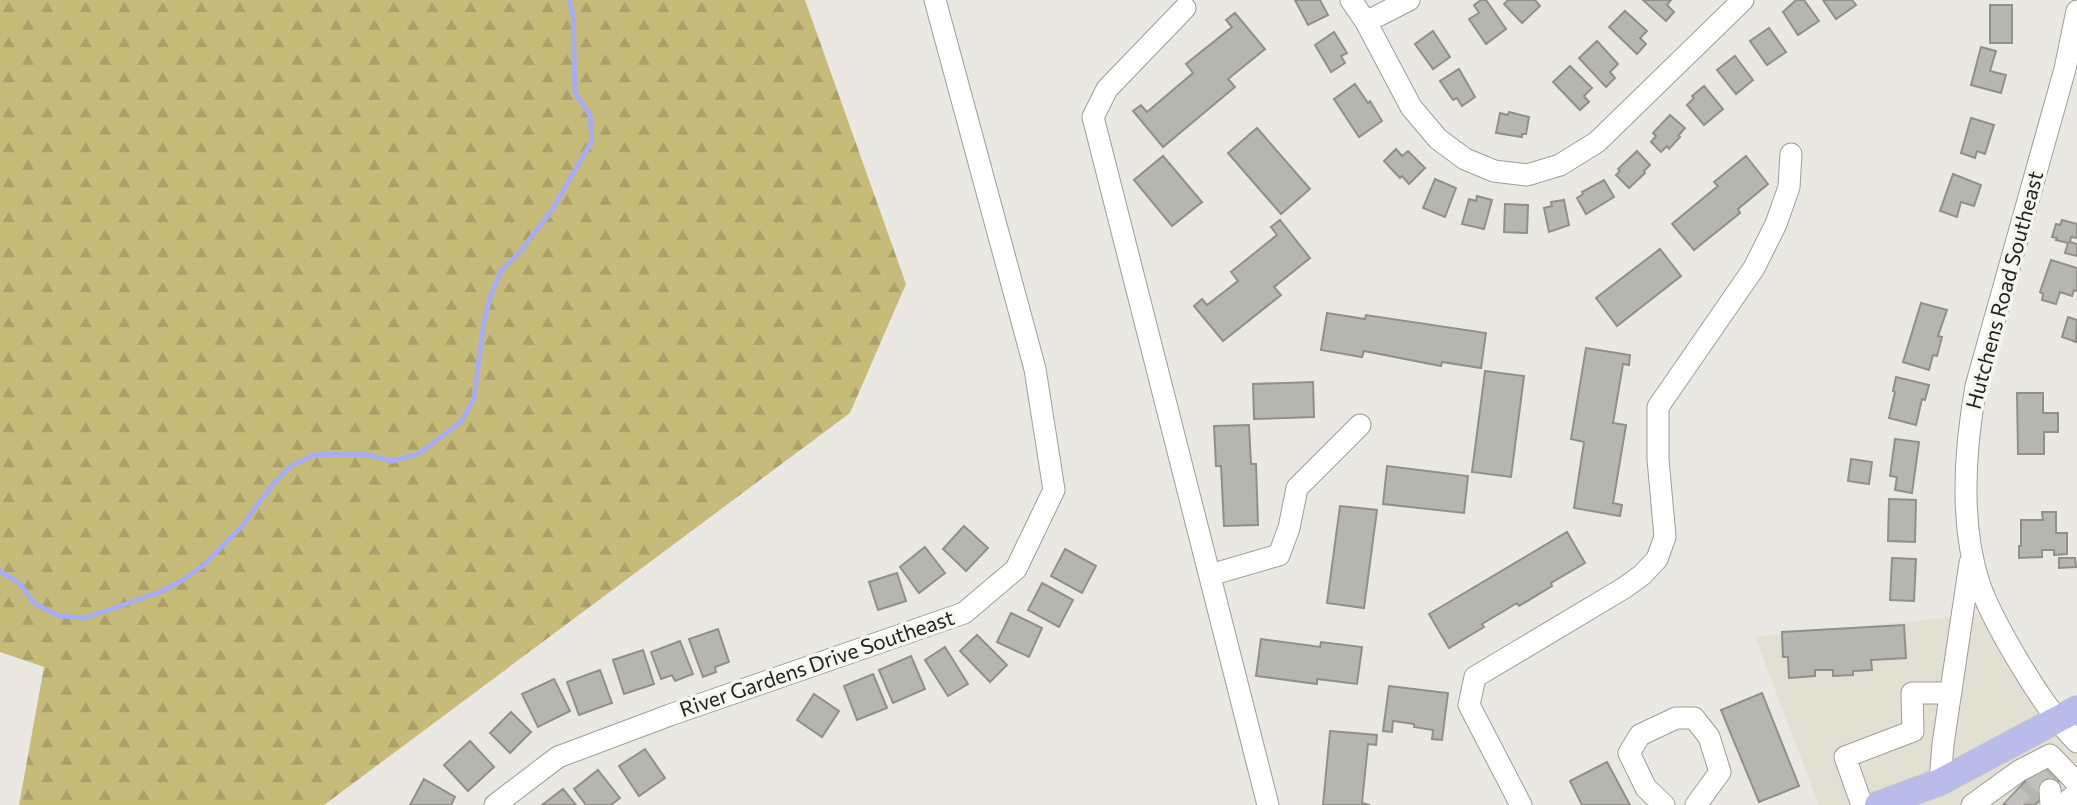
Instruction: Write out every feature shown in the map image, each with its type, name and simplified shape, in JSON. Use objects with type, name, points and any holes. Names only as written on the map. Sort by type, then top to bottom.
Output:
[{"type":"main road","points":[[1886,803],[1940,782],[2067,714]]},
{"type":"street","name":"River Gardens Drive Southeast","points":[[495,805],[558,757],[683,710],[964,613],[1016,569],[1054,489],[1035,369],[935,0]]},
{"type":"street","points":[[1351,0],[1366,22],[1411,107],[1438,139],[1465,159],[1494,172],[1527,175],[1560,165],[1597,142],[1743,0]]},
{"type":"street","points":[[1366,22],[1409,0]]},
{"type":"street","points":[[1185,8],[1107,89],[1093,117],[1268,805]]},
{"type":"street","name":"Hutchens Road Southeast","points":[[2077,11],[2065,69],[1976,386],[1968,432],[1965,489],[1971,550],[1979,584],[2007,643],[2067,714],[2077,742]]},
{"type":"street","points":[[1521,805],[1469,705],[1475,677],[1624,588],[1642,575],[1657,559],[1665,537],[1658,459],[1658,407],[1754,268],[1776,224],[1789,187],[1791,153]]},
{"type":"street","points":[[1210,575],[1279,555],[1289,528],[1297,488],[1360,425]]},
{"type":"street","points":[[1940,782],[1971,550]]},
{"type":"street","points":[[1862,805],[1845,757],[1913,731],[1912,693],[1951,693]]},
{"type":"street","points":[[1664,805],[1646,788],[1629,753],[1640,735],[1676,718],[1694,718],[1709,737],[1720,772],[1696,805]]},
{"type":"street","points":[[2004,747],[2026,772]]},
{"type":"street","points":[[1972,805],[2050,755],[2077,783]]},
{"type":"street","points":[[2013,795],[2026,772]]},
{"type":"street","points":[[2055,800],[2077,793]]},
{"type":"shaded area","points":[[1984,614],[2077,723],[2077,805],[1819,805],[1755,637]]},
{"type":"green space","points":[[0,0],[805,0],[906,284],[850,413],[324,805],[19,805],[44,667],[0,652]]},
{"type":"building","points":[[1295,0],[1320,0],[1328,15],[1308,25]]},
{"type":"building","points":[[1486,0],[1506,29],[1486,44],[1469,19],[1479,13],[1474,5]]},
{"type":"building","points":[[1508,0],[1535,0],[1540,6],[1522,23],[1504,4]]},
{"type":"building","points":[[1643,0],[1671,0],[1667,5],[1674,12],[1666,21]]},
{"type":"building","points":[[1796,0],[1804,0],[1819,21],[1798,35],[1783,12]]},
{"type":"building","points":[[1823,0],[1852,0],[1856,5],[1836,19]]},
{"type":"building","points":[[1990,5],[2012,5],[2012,43],[1990,43]]},
{"type":"building","points":[[1625,11],[1647,31],[1640,38],[1646,44],[1637,54],[1609,27]]},
{"type":"building","points":[[1235,13],[1265,49],[1228,79],[1235,87],[1163,147],[1133,111],[1141,105],[1147,112],[1193,73],[1186,64],[1232,27],[1226,20]]},
{"type":"building","points":[[1769,28],[1786,52],[1767,65],[1750,41]]},
{"type":"building","points":[[1433,31],[1450,57],[1433,69],[1415,44]]},
{"type":"building","points":[[1334,32],[1347,53],[1341,56],[1345,63],[1331,72],[1315,45]]},
{"type":"building","points":[[1597,41],[1618,64],[1610,72],[1615,78],[1606,87],[1579,58]]},
{"type":"building","points":[[1981,47],[1996,51],[1990,71],[2006,75],[2001,93],[1971,85]]},
{"type":"building","points":[[1735,56],[1753,80],[1736,94],[1717,70]]},
{"type":"building","points":[[1570,66],[1592,88],[1584,96],[1589,102],[1580,110],[1553,82]]},
{"type":"building","points":[[1459,69],[1475,97],[1462,106],[1457,98],[1453,100],[1440,81]]},
{"type":"building","points":[[1355,84],[1382,121],[1359,137],[1334,99]]},
{"type":"building","points":[[1704,86],[1723,109],[1704,125],[1687,105],[1694,98],[1692,96]]},
{"type":"building","points":[[1509,112],[1529,117],[1526,134],[1522,134],[1522,137],[1496,133],[1500,113],[1508,115]]},
{"type":"building","points":[[1670,115],[1685,128],[1669,149],[1667,146],[1661,152],[1651,142],[1656,136],[1653,133]]},
{"type":"building","points":[[1971,118],[1994,125],[1985,154],[1977,151],[1975,158],[1961,153]]},
{"type":"building","points":[[1257,128],[1310,189],[1281,214],[1228,153]]},
{"type":"building","points":[[1396,149],[1402,156],[1408,151],[1425,168],[1409,184],[1384,161]]},
{"type":"building","points":[[1637,151],[1650,165],[1629,188],[1616,175],[1620,171],[1618,169]]},
{"type":"building","points":[[1163,156],[1202,202],[1172,226],[1134,180]]},
{"type":"building","points":[[1746,156],[1768,184],[1738,209],[1740,213],[1694,250],[1672,224],[1718,186],[1714,182]]},
{"type":"building","points":[[1953,174],[1981,185],[1974,206],[1961,202],[1957,217],[1940,211]]},
{"type":"building","points":[[1435,179],[1456,188],[1445,217],[1423,208]]},
{"type":"building","points":[[1604,180],[1614,197],[1586,214],[1577,198],[1582,192]]},
{"type":"building","points":[[1477,196],[1492,200],[1484,229],[1462,224],[1469,199],[1476,201]]},
{"type":"building","points":[[1564,200],[1569,225],[1549,232],[1544,208],[1552,206],[1551,202]]},
{"type":"building","points":[[1505,204],[1528,205],[1527,233],[1504,232]]},
{"type":"building","points":[[1280,220],[1310,258],[1274,287],[1281,295],[1223,341],[1194,306],[1202,299],[1207,305],[1238,281],[1231,272],[1277,235],[1271,227]]},
{"type":"building","points":[[2062,220],[2077,224],[2077,238],[2071,237],[2070,242],[2077,244],[2077,256],[2065,253],[2068,243],[2052,237],[2056,224],[2060,225]]},
{"type":"building","points":[[1660,249],[1681,276],[1617,326],[1596,298]]},
{"type":"building","points":[[2051,260],[2077,268],[2077,291],[2074,290],[2072,296],[2060,292],[2056,304],[2042,300],[2043,294],[2040,292]]},
{"type":"building","points":[[1921,303],[1947,310],[1938,336],[1942,337],[1937,356],[1933,355],[1929,370],[1903,362]]},
{"type":"building","points":[[1327,313],[1365,319],[1366,315],[1486,333],[1481,368],[1442,362],[1441,366],[1364,351],[1362,357],[1321,350]]},
{"type":"building","points":[[2068,317],[2077,320],[2076,342],[2062,337]]},
{"type":"building","points":[[1586,348],[1630,355],[1629,365],[1623,364],[1613,423],[1626,425],[1613,503],[1622,505],[1620,516],[1574,508],[1584,442],[1571,439]]},
{"type":"building","points":[[1485,371],[1524,376],[1511,477],[1472,472]]},
{"type":"building","points":[[1896,377],[1929,385],[1925,400],[1922,399],[1916,425],[1889,418]]},
{"type":"building","points":[[1313,382],[1314,417],[1254,419],[1253,384]]},
{"type":"building","points":[[2017,393],[2043,393],[2043,413],[2058,413],[2058,432],[2044,432],[2044,454],[2018,454]]},
{"type":"building","points":[[1249,425],[1251,464],[1256,464],[1258,525],[1224,526],[1221,466],[1216,466],[1214,426]]},
{"type":"building","points":[[1895,439],[1919,442],[1912,493],[1895,490],[1897,477],[1890,476]]},
{"type":"building","points":[[1851,459],[1872,462],[1869,484],[1848,481]]},
{"type":"building","points":[[1387,466],[1468,476],[1464,513],[1383,504]]},
{"type":"building","points":[[1889,499],[1916,500],[1915,542],[1888,541]]},
{"type":"building","points":[[1340,506],[1377,510],[1364,608],[1327,603]]},
{"type":"building","points":[[2042,512],[2056,512],[2056,533],[2067,533],[2067,554],[2054,555],[2054,550],[2042,550],[2042,557],[2019,558],[2021,520],[2043,520]]},
{"type":"building","points":[[964,526],[988,548],[966,571],[943,549]]},
{"type":"building","points":[[1567,532],[1585,563],[1519,606],[1517,603],[1482,624],[1484,627],[1449,648],[1429,614]]},
{"type":"building","points":[[925,547],[945,573],[919,593],[900,567]]},
{"type":"building","points":[[1065,549],[1096,566],[1082,593],[1051,576]]},
{"type":"building","points":[[1892,558],[1916,559],[1914,601],[1890,600]]},
{"type":"building","points":[[2059,558],[2075,558],[2076,567],[2059,568]]},
{"type":"building","points":[[897,573],[906,601],[878,610],[869,582]]},
{"type":"building","points":[[1042,583],[1073,600],[1059,627],[1028,610]]},
{"type":"building","points":[[1011,613],[1042,628],[1029,657],[997,642]]},
{"type":"building","points":[[1904,625],[1906,658],[1871,660],[1872,670],[1853,671],[1853,675],[1833,676],[1833,670],[1815,670],[1815,676],[1789,678],[1788,657],[1783,657],[1782,632]]},
{"type":"building","points":[[718,629],[729,662],[715,667],[716,672],[703,677],[689,639]]},
{"type":"building","points":[[977,635],[1007,665],[990,682],[960,651]]},
{"type":"building","points":[[1261,639],[1320,647],[1321,642],[1362,647],[1357,684],[1317,679],[1317,684],[1256,676]]},
{"type":"building","points":[[680,641],[693,674],[675,681],[672,675],[661,679],[651,652]]},
{"type":"building","points":[[945,647],[968,684],[948,696],[925,660]]},
{"type":"building","points":[[643,650],[654,684],[624,694],[613,660]]},
{"type":"building","points":[[911,656],[925,689],[893,703],[879,670]]},
{"type":"building","points":[[600,670],[612,703],[579,715],[567,682]]},
{"type":"building","points":[[873,674],[887,708],[857,720],[844,686]]},
{"type":"building","points":[[554,679],[570,711],[538,727],[522,694]]},
{"type":"building","points":[[1389,686],[1448,693],[1442,740],[1432,739],[1433,730],[1414,727],[1414,724],[1393,721],[1392,732],[1383,731]]},
{"type":"building","points":[[1762,693],[1799,786],[1759,802],[1721,710]]},
{"type":"building","points":[[814,694],[839,711],[822,737],[797,720]]},
{"type":"building","points":[[511,712],[531,732],[510,753],[490,733]]},
{"type":"building","points":[[1330,731],[1377,735],[1376,745],[1368,744],[1362,803],[1370,805],[1323,805]]},
{"type":"building","points":[[470,741],[494,767],[468,791],[444,765]]},
{"type":"building","points":[[645,749],[665,778],[639,796],[619,766]]},
{"type":"building","points":[[1607,762],[1630,805],[1582,805],[1570,781]]},
{"type":"building","points":[[2042,763],[2060,780],[2035,805],[2003,805]]},
{"type":"building","points":[[598,770],[620,798],[611,805],[586,805],[574,789]]},
{"type":"building","points":[[424,779],[455,797],[451,805],[410,805]]},
{"type":"building","points":[[563,789],[576,805],[542,805]]},
{"type":"waterway","points":[[0,571],[19,583],[35,604],[59,616],[85,618],[160,592],[205,564],[242,526],[273,484],[291,466],[314,455],[367,455],[393,461],[418,454],[461,422],[474,399],[484,321],[501,271],[520,252],[552,210],[592,141],[590,115],[575,93],[573,14],[569,0]]},
{"type":"tunnel","points":[[2033,773],[2050,790]]},
{"type":"tunnel","points":[[2013,795],[2023,805]]}]
